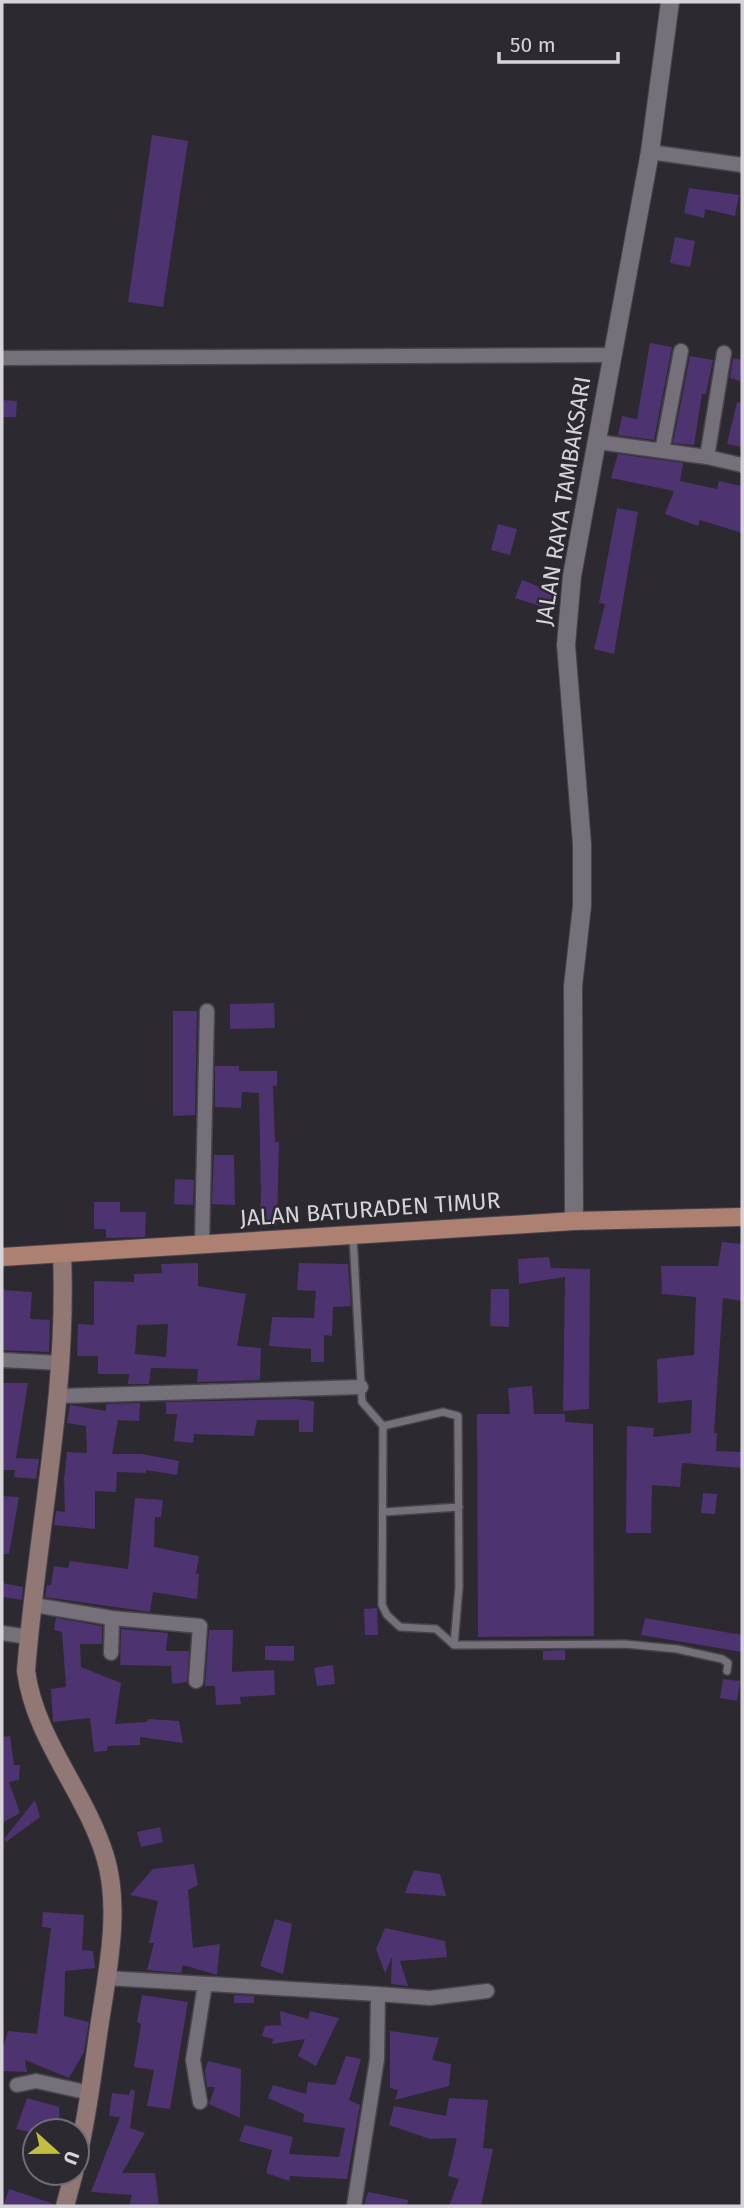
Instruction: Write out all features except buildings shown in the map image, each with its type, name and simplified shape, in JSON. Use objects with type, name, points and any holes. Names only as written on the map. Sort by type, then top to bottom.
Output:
[{"type":"main road","name":"JALAN BATURADEN TIMUR","points":[[2,1257],[574,1222],[742,1217]]},
{"type":"main road","points":[[62,1254],[60,1396],[26,1671],[29,1695],[38,1721],[105,1856],[111,1889],[106,1978],[85,2117]]},
{"type":"main road","points":[[65,2206],[70,2187]]},
{"type":"street","name":"JALAN RAYA TAMBAKSARI","points":[[574,1222],[573,986],[582,906],[582,844],[566,645],[572,576],[598,442],[610,355],[650,152],[670,2]]},
{"type":"street","points":[[650,152],[742,165]]},
{"type":"street","points":[[662,451],[681,351]]},
{"type":"street","points":[[707,457],[724,353]]},
{"type":"street","points":[[2,358],[610,355]]},
{"type":"street","points":[[598,442],[707,457],[742,466]]},
{"type":"street","points":[[202,1244],[207,1011]]},
{"type":"street","points":[[2,1360],[61,1363]]},
{"type":"street","points":[[60,1396],[361,1387]]},
{"type":"street","points":[[34,1605],[112,1618],[200,1626],[196,1681]]},
{"type":"street","points":[[111,1653],[112,1618]]},
{"type":"street","points":[[2,1633],[29,1637]]},
{"type":"street","points":[[106,1978],[430,1998],[487,1991]]},
{"type":"street","points":[[200,2102],[193,2060],[205,1984]]},
{"type":"street","points":[[354,2206],[377,2059],[378,1994]]},
{"type":"street","points":[[17,2085],[36,2081],[90,2093]]},
{"type":"lane","points":[[353,1234],[362,1402],[383,1426],[382,1605],[387,1615],[400,1628],[436,1629],[454,1646],[645,1645],[722,1659],[728,1663],[727,1671]]},
{"type":"lane","points":[[383,1426],[443,1412],[458,1416],[459,1507],[454,1646]]},
{"type":"lane","points":[[384,1512],[459,1507]]}]
